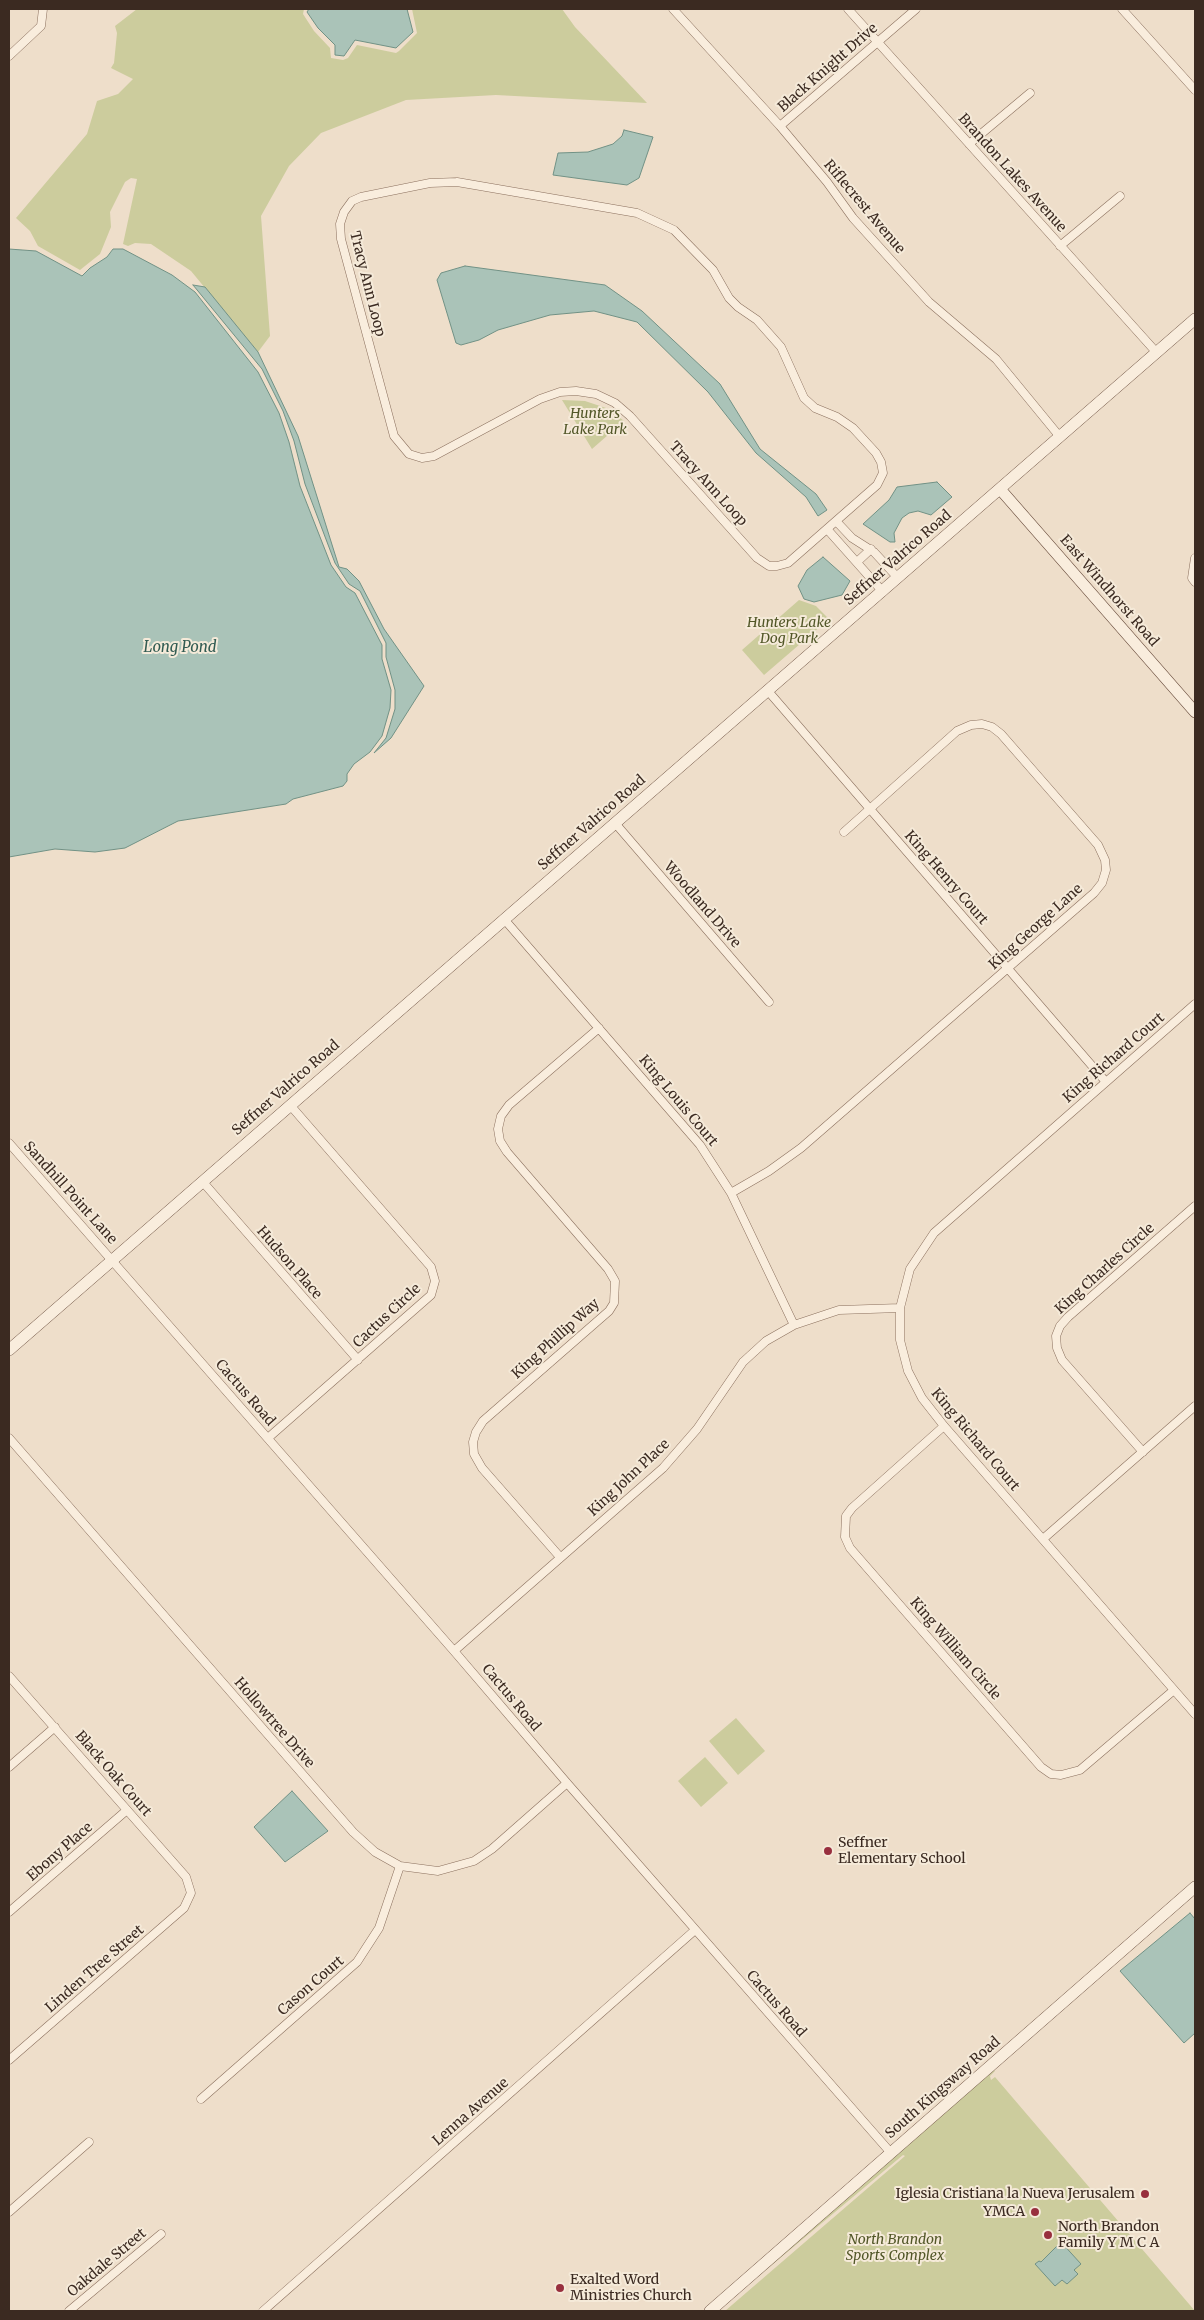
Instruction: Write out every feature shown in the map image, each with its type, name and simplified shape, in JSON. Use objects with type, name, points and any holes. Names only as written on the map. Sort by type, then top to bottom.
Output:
[{"type":"street","points":[[9,56],[41,26],[42,9]]},
{"type":"street","name":"Riflecrest Avenue","points":[[673,9],[780,126],[827,182],[853,218],[929,302],[996,359],[1060,437]]},
{"type":"street","name":"Brandon Lakes Avenue","points":[[848,9],[1157,353]]},
{"type":"street","name":"Black Knight Drive","points":[[780,126],[916,9]]},
{"type":"street","points":[[1125,10],[1195,90]]},
{"type":"street","points":[[969,144],[1030,93]]},
{"type":"street","name":"Tracy Ann Loop","points":[[456,182],[637,213],[674,230],[714,270],[729,298],[738,307],[757,320],[782,347],[804,398],[815,408],[837,417],[853,428],[878,458],[883,473],[876,485],[836,521],[788,563],[769,566],[757,558],[630,416],[615,403],[596,394],[576,391],[554,394],[540,399],[434,456],[422,458],[409,454],[394,436],[341,238],[340,224],[344,212],[352,201],[361,197],[430,183],[456,182]]},
{"type":"street","points":[[1060,246],[1120,196]]},
{"type":"street","name":"Seffner Valrico Road","points":[[9,1350],[1195,319]]},
{"type":"street","name":"East Windhorst Road","points":[[1000,489],[1195,712]]},
{"type":"street","points":[[836,521],[852,538],[871,549],[898,578]]},
{"type":"street","points":[[827,529],[882,592]]},
{"type":"street","points":[[856,562],[871,549]]},
{"type":"street","points":[[1195,558],[1192,578],[1195,582]]},
{"type":"street","name":"King Henry Court","points":[[768,691],[1106,1082]]},
{"type":"street","name":"King George Lane","points":[[731,1193],[769,1171],[801,1148],[1094,893],[1102,883],[1106,870],[1105,860],[1098,845],[1001,734],[992,727],[982,724],[970,725],[957,731],[844,832]]},
{"type":"street","name":"Woodland Drive","points":[[615,823],[769,1002]]},
{"type":"street","name":"King Louis Court","points":[[504,919],[700,1145],[731,1193],[794,1324]]},
{"type":"street","name":"King Richard Court","points":[[1195,1004],[934,1232],[910,1269],[900,1308],[900,1340],[908,1371],[922,1398],[944,1426],[1195,1714]]},
{"type":"street","name":"King Phillip Way","points":[[560,1557],[482,1468],[474,1454],[473,1442],[476,1432],[483,1421],[609,1311],[614,1302],[615,1281],[608,1269],[507,1152],[500,1141],[498,1129],[501,1116],[509,1105],[599,1028]]},
{"type":"street","name":"Cactus Circle","points":[[268,1438],[431,1296],[434,1288],[434,1274],[431,1267],[290,1105]]},
{"type":"street","name":"Sandhill Point Lane","points":[[9,1143],[112,1260]]},
{"type":"street","name":"Hudson Place","points":[[202,1181],[358,1360]]},
{"type":"street","name":"King Charles Circle","points":[[1143,1452],[1062,1360],[1057,1348],[1056,1336],[1060,1326],[1068,1317],[1195,1206]]},
{"type":"street","name":"Cactus Road","points":[[112,1260],[891,2154]]},
{"type":"street","name":"King John Place","points":[[454,1651],[663,1468],[697,1429],[743,1362],[766,1341],[794,1324],[839,1310],[900,1308]]},
{"type":"street","points":[[1043,1538],[1195,1406]]},
{"type":"street","name":"King William Circle","points":[[944,1426],[852,1508],[846,1516],[845,1537],[850,1548],[1035,1760],[1051,1774],[1061,1776],[1080,1770],[1174,1690]]},
{"type":"street","name":"Hollowtree Drive","points":[[9,1438],[352,1832],[376,1852],[400,1866],[438,1871],[474,1861],[492,1849],[567,1783]]},
{"type":"street","name":"Black Oak Court","points":[[9,1676],[186,1877],[191,1893]]},
{"type":"street","points":[[9,1766],[55,1727]]},
{"type":"street","name":"Ebony Place","points":[[9,1912],[127,1810]]},
{"type":"street","name":"Cason Court","points":[[201,2099],[357,1962],[379,1928],[400,1866]]},
{"type":"street","name":"South Kingsway Road","points":[[710,2311],[1195,1887]]},
{"type":"street","name":"Linden Tree Street","points":[[9,2059],[184,1908],[191,1893]]},
{"type":"street","name":"Lenna Avenue","points":[[263,2311],[696,1930]]},
{"type":"street","points":[[9,2212],[89,2142]]},
{"type":"street","name":"Oakdale Street","points":[[69,2311],[161,2234]]},
{"type":"green space","points":[[137,9],[304,9],[303,14],[314,31],[330,48],[331,58],[343,60],[348,58],[357,45],[396,53],[399,51],[417,33],[412,9],[562,9],[575,27],[647,103],[496,95],[406,100],[321,133],[289,166],[261,216],[270,336],[258,352],[191,271],[151,244],[135,243],[128,246],[123,244],[137,179],[131,178],[125,182],[110,212],[111,227],[100,254],[80,270],[38,246],[30,231],[16,218],[87,134],[97,101],[118,94],[133,79],[111,68],[114,63],[117,33],[115,26]]},
{"type":"green space","name":"Hunters Lake Park","points":[[562,400],[585,401],[609,409],[624,421],[592,449]]},
{"type":"green space","name":"Hunters Lake Dog Park","points":[[799,600],[816,606],[829,619],[764,675],[742,650]]},
{"type":"green space","points":[[736,1718],[765,1751],[738,1775],[709,1741]]},
{"type":"green space","points":[[705,1757],[728,1783],[701,1807],[678,1781]]},
{"type":"green space","name":"North Brandon Sports Complex","points":[[994,2070],[990,2076],[991,2080],[995,2077],[1195,2311],[725,2311],[905,2156],[903,2155],[717,2311]]},
{"type":"water","points":[[309,9],[407,9],[413,32],[396,48],[355,40],[344,56],[335,55],[335,45],[318,28],[307,12]]},
{"type":"water","points":[[624,130],[653,137],[639,178],[627,185],[553,175],[558,153],[588,152],[613,144],[622,136]]},
{"type":"water","name":"Long Pond","points":[[9,249],[36,251],[82,276],[90,268],[107,257],[113,249],[123,249],[172,275],[195,292],[258,372],[279,413],[289,442],[300,486],[331,565],[346,587],[355,593],[382,645],[382,659],[391,690],[390,708],[382,736],[370,752],[354,764],[347,774],[347,781],[343,786],[293,799],[286,804],[178,821],[125,848],[95,852],[55,849],[9,857]]},
{"type":"water","points":[[465,266],[605,285],[642,311],[720,384],[760,449],[816,494],[827,510],[818,516],[806,497],[756,453],[708,392],[637,322],[594,311],[550,315],[498,330],[479,340],[461,345],[456,343],[437,280],[441,273]]},
{"type":"water","points":[[193,285],[205,287],[258,352],[298,436],[339,567],[347,569],[359,581],[384,629],[424,686],[391,738],[374,753],[386,738],[395,709],[395,690],[386,657],[386,643],[360,591],[349,584],[335,563],[305,484],[294,441],[283,411],[262,369]]},
{"type":"water","points":[[937,482],[952,497],[931,515],[918,511],[909,513],[902,518],[894,533],[895,542],[890,542],[863,524],[889,500],[897,487]]},
{"type":"water","points":[[823,557],[850,581],[842,595],[814,602],[804,599],[798,586],[807,570]]},
{"type":"water","points":[[292,1791],[328,1831],[285,1862],[254,1827]]},
{"type":"water","points":[[1190,1913],[1195,1919],[1195,2033],[1184,2043],[1120,1971]]},
{"type":"water","points":[[1061,2242],[1081,2264],[1074,2270],[1078,2274],[1067,2284],[1062,2280],[1055,2286],[1035,2264],[1039,2261],[1041,2262]]},
{"type":"place","name":"Seffner Elementary School","points":[[828,1851]]},
{"type":"place","name":"Iglesia Cristiana la Nueva Jerusalem","points":[[1145,2194]]},
{"type":"place","name":"YMCA","points":[[1035,2212]]},
{"type":"place","name":"North Brandon Family Y M C A","points":[[1048,2235]]},
{"type":"place","name":"Exalted Word Ministries Church","points":[[560,2288]]}]
